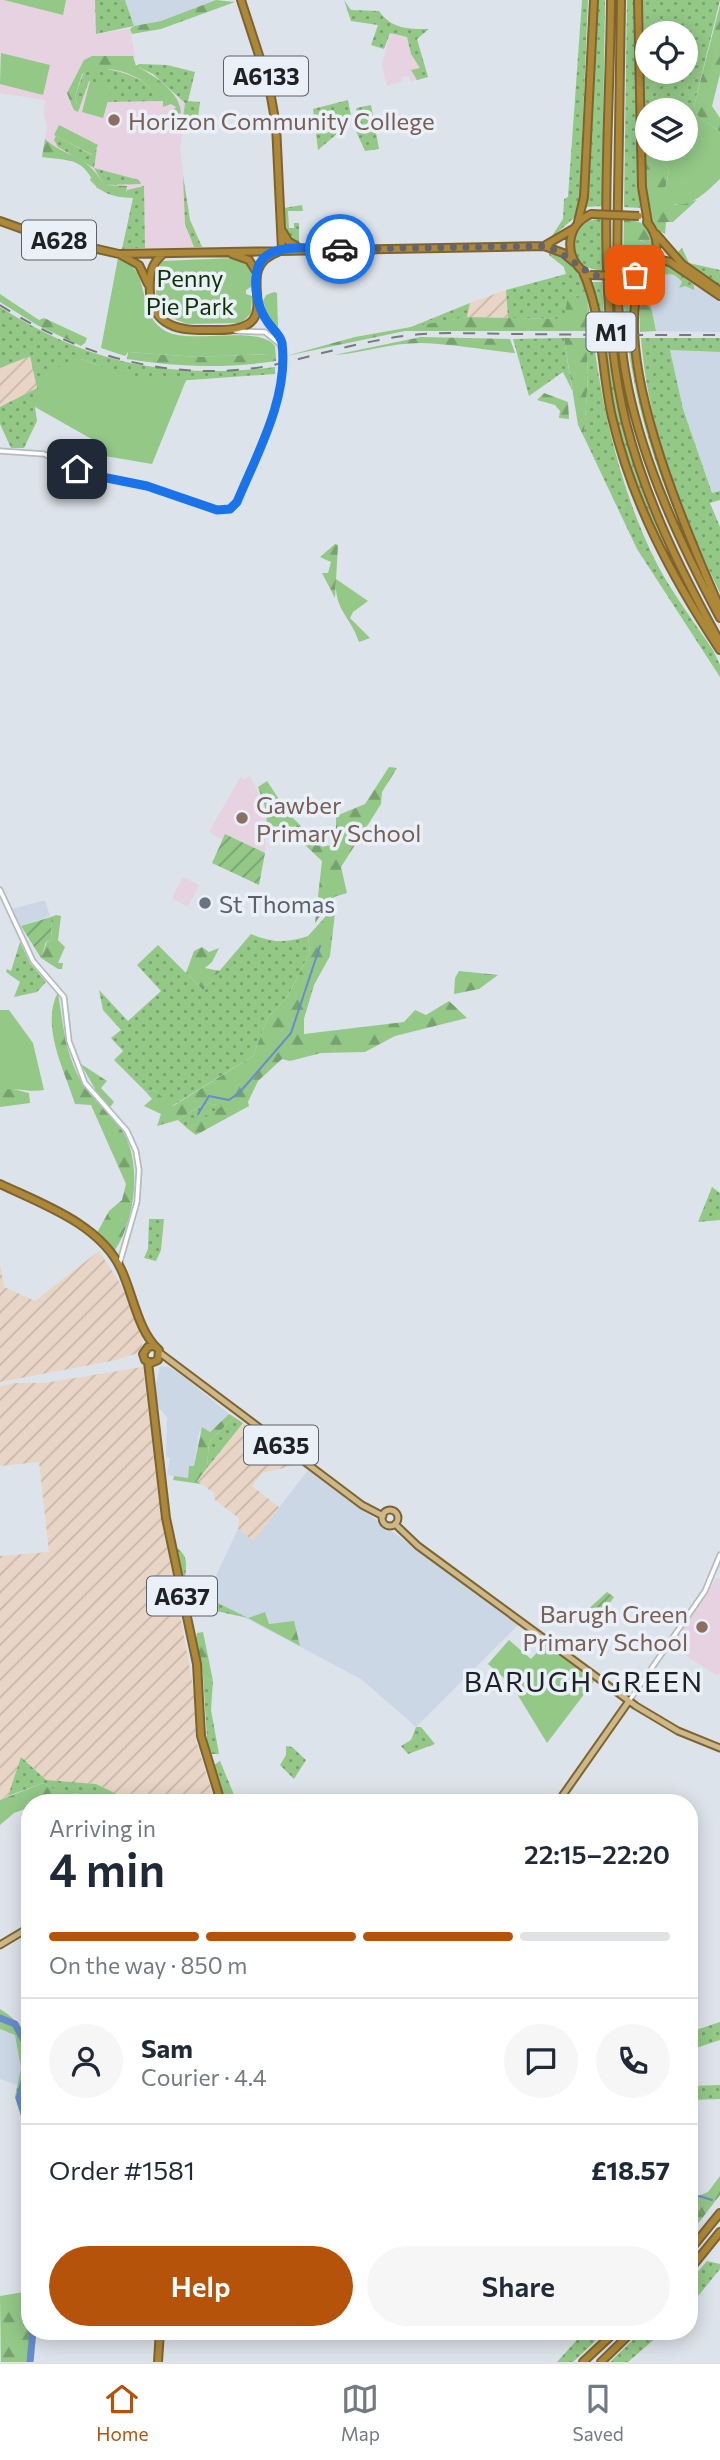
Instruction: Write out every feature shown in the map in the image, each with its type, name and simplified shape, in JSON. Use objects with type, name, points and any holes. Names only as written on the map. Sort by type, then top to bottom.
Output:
[{"type":"highway","name":"A6133","points":[[241,0],[272,100],[278,154],[282,250]]},
{"type":"highway","points":[[594,0],[584,197],[569,245],[575,263],[590,275],[630,276],[661,260],[670,262],[720,296]]},
{"type":"highway","name":"M1","points":[[611,0],[608,279],[617,375],[630,437],[656,515],[720,642]]},
{"type":"highway","name":"M1","points":[[621,0],[618,272],[623,361],[636,422],[654,479],[676,533],[720,618]]},
{"type":"highway","points":[[638,0],[643,195],[648,223]]},
{"type":"highway","points":[[544,246],[592,214],[639,216],[682,264],[720,291]]},
{"type":"highway","name":"A628","points":[[0,221],[45,237],[120,254],[544,246],[563,253],[575,263]]},
{"type":"highway","name":"A6133","points":[[270,250],[278,241],[280,221]]},
{"type":"highway","points":[[280,221],[286,239],[304,250]]},
{"type":"highway","points":[[649,266],[657,249],[656,234]]},
{"type":"highway","points":[[231,331],[243,329],[251,323],[257,299],[257,272],[264,258],[282,250]]},
{"type":"highway","points":[[149,287],[153,265],[164,253]]},
{"type":"highway","points":[[228,253],[245,257],[257,272]]},
{"type":"highway","name":"A628","points":[[120,254],[139,265],[149,287],[155,311],[168,324],[185,329],[231,331]]},
{"type":"highway","name":"M1","points":[[649,266],[636,290],[635,307],[644,397],[678,511],[720,608]]},
{"type":"highway","name":"M1","points":[[582,270],[591,293],[608,401],[629,478],[666,562],[720,650]]},
{"type":"highway","name":"A635","points":[[0,1184],[85,1228],[103,1243],[119,1265],[153,1346],[155,1360],[144,1357],[146,1333]]},
{"type":"highway","points":[[145,1349],[153,1346]]},
{"type":"highway","name":"A637","points":[[155,1360],[152,1387],[168,1527],[198,1672],[201,1736],[219,1794]]},
{"type":"highway","points":[[698,2240],[720,2213]]},
{"type":"highway","points":[[698,2259],[720,2232]]},
{"type":"highway","points":[[158,2362],[159,2340]]},
{"type":"highway","points":[[583,2362],[606,2340]]},
{"type":"highway","points":[[601,2362],[624,2340]]},
{"type":"main road","name":"A635","points":[[155,1360],[180,1369],[362,1505],[383,1516]]},
{"type":"main road","points":[[388,1511],[395,1513],[395,1524],[386,1525],[383,1516],[388,1511]]},
{"type":"main road","points":[[395,1524],[418,1546],[629,1701],[678,1731],[720,1748]]},
{"type":"main road","points":[[564,1794],[629,1701]]},
{"type":"main road","points":[[0,1945],[21,1932]]},
{"type":"street","points":[[0,451],[44,454],[92,475],[147,486],[217,510],[230,509],[237,502],[279,394],[282,372],[280,337],[264,317],[257,299]]},
{"type":"street","points":[[231,331],[269,333],[282,347]]},
{"type":"street","points":[[0,890],[33,961],[64,997],[75,1061],[85,1083],[127,1131],[136,1152],[139,1170],[138,1202],[119,1265]]},
{"type":"street","points":[[629,1701],[705,1591],[720,1555]]},
{"type":"shaded area","name":"Horizon Community College","points":[[0,0],[95,0],[96,34],[130,29],[135,57],[130,63],[185,103],[180,150],[190,220],[202,247],[122,249],[135,191],[97,188],[87,169],[79,162],[42,157],[47,125],[44,115],[45,100],[0,93]]},
{"type":"shaded area","points":[[125,0],[216,0],[161,21],[134,26]]},
{"type":"shaded area","points":[[390,33],[407,37],[411,54],[421,68],[412,71],[417,80],[411,81],[408,76],[402,77],[403,81],[387,86],[382,65]]},
{"type":"shaded area","points":[[667,265],[685,281],[720,300],[720,332],[656,331],[646,289],[652,270]]},
{"type":"shaded area","points":[[506,290],[508,318],[467,317],[470,303]]},
{"type":"shaded area","points":[[0,307],[30,356],[37,388],[0,407]]},
{"type":"shaded area","points":[[670,350],[720,352],[720,491],[712,493],[683,409]]},
{"type":"shaded area","name":"Gawber Primary School","points":[[241,776],[243,780],[250,776],[266,810],[265,853],[226,834],[222,840],[209,832]]},
{"type":"shaded area","points":[[183,877],[199,885],[188,907],[172,898]]},
{"type":"shaded area","points":[[45,900],[50,916],[21,926],[12,909]]},
{"type":"shaded area","points":[[99,1251],[123,1288],[143,1339],[141,1352],[116,1360],[0,1382],[0,1263],[4,1287],[35,1301]]},
{"type":"shaded area","points":[[160,1366],[169,1367],[184,1377],[229,1414],[210,1432],[199,1431],[194,1467],[188,1478],[167,1475],[170,1458],[166,1457],[167,1417],[158,1407],[155,1390]]},
{"type":"shaded area","points":[[143,1367],[158,1493],[195,1698],[196,1741],[213,1794],[117,1794],[96,1784],[46,1780],[21,1757],[8,1796],[0,1800],[0,1556],[49,1552],[39,1462],[0,1466],[0,1386],[44,1383]]},
{"type":"shaded area","points":[[243,1423],[300,1464],[262,1473],[252,1486],[279,1507],[254,1541],[238,1529],[239,1518],[215,1500],[214,1493],[197,1481]]},
{"type":"shaded area","points":[[308,1470],[519,1624],[416,1727],[361,1679],[206,1597],[238,1529],[254,1540]]},
{"type":"shaded area","name":"Barugh Green Primary School","points":[[717,1578],[720,1579],[720,1674],[716,1675],[671,1646]]},
{"type":"shaded area","points":[[0,2029],[15,2035],[21,2068],[18,2085],[0,2079]]},
{"type":"green space","points":[[4,0],[66,0],[63,15]]},
{"type":"green space","points":[[95,0],[125,0],[134,26],[96,34]]},
{"type":"green space","points":[[216,0],[235,2],[161,29],[132,34],[130,29],[161,21]]},
{"type":"green space","points":[[344,0],[351,10],[379,11],[395,25],[429,29],[417,39],[428,77],[417,80],[411,70],[420,68],[411,54],[407,37],[390,33],[384,49],[371,45],[378,25],[351,21]]},
{"type":"green space","points":[[582,0],[588,0],[582,189],[575,217],[550,239],[563,219],[564,199],[568,197]]},
{"type":"green space","points":[[596,0],[605,0],[602,206],[585,207]]},
{"type":"green space","points":[[627,0],[635,0],[637,98],[635,98],[635,161],[639,161],[640,208],[624,207]]},
{"type":"green space","points":[[643,0],[720,0],[696,98],[645,98],[644,84],[698,84],[698,21],[643,21]]},
{"type":"green space","points":[[720,5],[720,74],[712,106],[720,118],[720,132],[698,116],[696,98]]},
{"type":"green space","points":[[1,53],[50,65],[43,95],[0,84]]},
{"type":"green space","points":[[92,56],[133,56],[136,66],[158,79],[171,91],[180,105],[181,113],[168,116],[176,107],[171,104],[163,107],[163,101],[158,101],[153,92],[136,77],[126,72],[103,69],[82,74],[75,97],[77,105],[72,106],[67,93],[84,60]]},
{"type":"green space","points":[[167,65],[195,72],[188,101],[200,102],[197,126],[182,126],[185,103],[153,74],[136,66]]},
{"type":"green space","points":[[95,67],[140,80],[154,93],[158,101],[107,102],[111,87],[89,81],[78,112],[74,110],[72,106],[77,104],[75,97],[83,74]]},
{"type":"green space","points":[[90,81],[112,87],[103,118],[82,112]]},
{"type":"green space","points":[[348,100],[352,121],[318,150],[313,109]]},
{"type":"green space","points":[[371,105],[379,149],[365,151],[355,129],[359,120],[356,108]]},
{"type":"green space","points":[[698,116],[720,132],[720,179],[696,199],[683,204],[668,202],[665,190],[669,171],[662,161],[698,161]]},
{"type":"green space","points":[[59,125],[98,145],[93,155],[54,135]]},
{"type":"green space","points":[[56,136],[92,155],[97,148],[94,168],[58,147],[54,140]]},
{"type":"green space","points":[[45,139],[89,166],[104,185],[127,186],[126,193],[119,196],[97,188],[87,171],[76,163],[42,157]]},
{"type":"green space","points":[[644,161],[662,161],[669,171],[665,190],[675,205],[697,200],[673,222],[666,222],[665,234],[656,227],[650,215],[646,200]]},
{"type":"green space","points":[[94,168],[139,180],[141,184],[104,185]]},
{"type":"green space","points":[[183,176],[190,220],[202,247],[194,247],[185,224]]},
{"type":"green space","points":[[144,186],[145,248],[122,249],[133,198],[114,196],[99,188],[126,193],[127,190]]},
{"type":"green space","points":[[302,205],[303,211],[288,211],[289,228],[294,228],[294,223],[299,223],[299,245],[286,234],[284,208]]},
{"type":"green space","points":[[624,217],[644,224],[651,234],[649,243],[640,240],[636,244],[634,271],[623,271]]},
{"type":"green space","points":[[603,218],[603,272],[583,266],[576,255],[574,244],[583,222]]},
{"type":"green space","points":[[651,234],[653,246],[650,256],[644,265],[634,271],[636,244],[639,240],[649,243]]},
{"type":"green space","points":[[682,248],[689,263],[720,270],[720,287],[676,254]]},
{"type":"green space","points":[[549,252],[571,265],[583,284],[587,298],[564,319],[508,318],[506,290],[566,274],[564,267],[549,255]]},
{"type":"green space","name":"Penny Pie Park","points":[[118,258],[130,264],[137,273],[151,316],[158,326],[181,336],[241,335],[267,340],[275,346],[276,359],[268,354],[198,357],[128,352],[125,356],[101,348]]},
{"type":"green space","name":"Penny Pie Park","points":[[234,258],[246,264],[251,272],[251,287],[246,290],[246,294],[252,296],[251,313],[242,323],[187,324],[169,317],[160,307],[156,294],[157,269],[162,261]]},
{"type":"green space","points":[[667,265],[694,285],[694,290],[685,286],[679,288],[682,282],[672,274],[652,277],[649,305],[645,278],[652,270]]},
{"type":"green space","points":[[645,278],[656,331],[640,332],[639,298]]},
{"type":"green space","points":[[622,281],[635,281],[633,331],[626,331]]},
{"type":"green space","points":[[590,282],[602,282],[605,331],[599,331]]},
{"type":"green space","name":"Penny Pie Park","points":[[277,293],[278,327],[269,319],[263,301],[266,295]]},
{"type":"green space","points":[[0,294],[39,320],[44,318],[87,338],[85,343],[81,346],[37,325],[0,302]]},
{"type":"green space","points":[[568,297],[587,298],[588,331],[405,331],[286,356],[355,337],[467,317],[564,319]]},
{"type":"green space","points":[[587,299],[592,331],[588,331]]},
{"type":"green space","points":[[470,303],[467,317],[406,329]]},
{"type":"green space","points":[[0,307],[67,343],[99,355],[166,369],[201,371],[275,367],[275,374],[162,382],[120,374],[81,359],[47,377],[35,407],[37,421],[24,448],[11,448],[0,424],[0,407],[37,388],[30,356],[0,368]]},
{"type":"green space","points":[[421,337],[510,339],[515,353],[421,343],[334,355]]},
{"type":"green space","points":[[593,337],[608,424],[634,510],[663,575],[713,650],[720,665],[720,677],[637,549],[584,437],[588,376],[586,338]]},
{"type":"green space","points":[[600,337],[606,337],[617,404],[635,468],[658,531],[687,592],[649,521],[623,449]]},
{"type":"green space","points":[[627,337],[634,337],[653,443],[690,548],[650,445],[636,392]]},
{"type":"green space","points":[[564,338],[572,390],[563,372],[529,396],[513,339]]},
{"type":"green space","points":[[564,338],[586,338],[588,376],[584,437],[578,425]]},
{"type":"green space","points":[[641,338],[720,338],[720,352],[670,350],[683,409],[712,493],[720,491],[720,500],[710,503],[720,527],[720,593],[692,532],[659,437]]},
{"type":"green space","points":[[128,352],[198,357],[269,354],[276,361],[220,366],[165,364],[127,359]]},
{"type":"green space","points":[[81,359],[133,376],[159,380],[187,378],[152,464],[99,455],[104,446],[35,407],[38,387],[47,377],[47,371]]},
{"type":"green space","points":[[544,393],[568,402],[569,419],[559,418],[560,411],[555,405],[537,400]]},
{"type":"green space","points":[[335,544],[338,545],[335,598],[322,573],[328,573],[331,562],[320,557]]},
{"type":"green space","points":[[336,579],[368,601],[353,612],[350,618],[370,638],[359,642],[337,599]]},
{"type":"green space","points":[[389,767],[397,768],[382,792],[381,804],[341,867],[347,893],[334,897],[315,923],[322,861],[290,831],[279,835],[267,827],[266,810],[258,787],[267,781],[288,813],[322,847],[336,844],[336,816],[365,804]]},
{"type":"green space","points":[[225,834],[265,853],[259,885],[212,863]]},
{"type":"green space","points":[[336,905],[330,956],[314,985],[304,1019],[304,1034],[404,1022],[415,1010],[426,1015],[449,1001],[467,1018],[395,1036],[365,1052],[321,1053],[290,1061],[282,1059],[258,1081],[248,1102],[249,1106],[196,1135],[188,1129],[222,1106],[205,1103],[178,1120],[157,1126],[161,1114],[144,1106],[152,1099],[146,1092],[154,1090],[173,1106],[253,1056],[268,1017],[288,996],[310,952],[308,936]]},
{"type":"green space","points":[[61,916],[58,940],[65,947],[58,963],[63,963],[62,969],[41,958],[47,942],[52,940],[51,917]]},
{"type":"green space","points":[[51,917],[52,940],[46,942],[41,958],[21,926]]},
{"type":"green space","points":[[251,934],[280,941],[308,936],[310,952],[288,996],[268,1017],[253,1056],[172,1106],[154,1090],[146,1092],[114,1060],[123,1051],[111,1038],[121,1030],[103,1010],[99,990],[128,1021],[161,991],[137,965],[158,945],[203,990]]},
{"type":"green space","points":[[20,942],[30,963],[46,982],[37,992],[14,997],[20,982],[6,972],[7,969],[11,971]]},
{"type":"green space","points":[[202,947],[209,952],[219,948],[212,962],[205,968],[220,971],[203,990],[186,973],[194,951]]},
{"type":"green space","points":[[459,971],[498,975],[479,989],[454,994],[455,978]]},
{"type":"green space","points":[[58,992],[71,1060],[81,1081],[120,1127],[132,1155],[132,1205],[128,1222],[115,1250],[97,1233],[109,1211],[122,1200],[126,1184],[91,1105],[75,1104],[60,1063],[52,1019]]},
{"type":"green space","points":[[0,1010],[9,1010],[33,1043],[44,1090],[0,1091]]},
{"type":"green space","points":[[81,1064],[107,1081],[101,1088],[114,1102],[110,1107],[100,1098]]},
{"type":"green space","points":[[9,1088],[29,1093],[30,1103],[0,1107],[0,1091]]},
{"type":"green space","points":[[205,1103],[224,1106],[188,1129],[178,1120]]},
{"type":"green space","points":[[712,1187],[720,1193],[720,1220],[698,1222]]},
{"type":"green space","points":[[149,1219],[164,1219],[161,1250],[156,1261],[144,1258],[148,1249]]},
{"type":"green space","points":[[229,1414],[234,1417],[209,1442],[207,1468],[197,1481],[201,1484],[173,1480],[174,1476],[188,1478],[189,1466],[194,1466],[202,1427],[210,1432]]},
{"type":"green space","points":[[234,1417],[243,1423],[207,1468],[209,1442]]},
{"type":"green space","points":[[177,1548],[185,1558],[185,1580],[193,1590],[211,1587],[206,1597],[248,1618],[198,1607],[188,1609]]},
{"type":"green space","points":[[607,1592],[614,1597],[596,1623],[584,1613]]},
{"type":"green space","points":[[265,1612],[269,1624],[294,1621],[300,1646],[248,1618]]},
{"type":"green space","points":[[203,1632],[213,1681],[203,1676],[196,1638],[197,1633]]},
{"type":"green space","points":[[509,1640],[531,1659],[545,1644],[595,1680],[547,1743],[511,1684],[488,1664]]},
{"type":"green space","points":[[203,1676],[213,1681],[211,1710],[219,1754],[208,1754]]},
{"type":"green space","points":[[416,1727],[421,1727],[435,1744],[408,1754],[401,1746],[411,1740]]},
{"type":"green space","points":[[286,1746],[292,1747],[306,1760],[294,1779],[280,1765],[286,1755]]},
{"type":"green space","points":[[21,1757],[46,1780],[96,1784],[117,1794],[57,1791],[43,1783],[8,1796]]},
{"type":"green space","points":[[220,1761],[234,1794],[221,1794],[211,1767]]},
{"type":"green space","points":[[43,1783],[57,1791],[81,1792],[21,1794],[21,1810],[0,1825],[0,1800]]},
{"type":"green space","points":[[0,2009],[21,2029],[21,2068],[15,2035],[0,2029]]},
{"type":"green space","points":[[720,2022],[720,2040],[698,2047],[698,2029]]},
{"type":"green space","points":[[21,2068],[21,2117],[15,2097]]},
{"type":"green space","points":[[720,2085],[720,2099],[698,2100],[698,2086]]},
{"type":"green space","points":[[720,2176],[720,2195],[698,2224],[698,2196],[708,2192]]},
{"type":"green space","points":[[707,2261],[720,2264],[720,2269],[698,2296],[698,2272]]},
{"type":"green space","points":[[21,2292],[21,2340],[34,2340],[33,2362],[1,2362],[0,2296]]},
{"type":"green space","points":[[577,2340],[596,2340],[573,2362],[557,2362]]},
{"type":"green space","points":[[633,2340],[654,2340],[628,2362],[610,2362]]},
{"type":"waterway","points":[[198,1114],[209,1096],[229,1100],[240,1092],[291,1033],[320,946]]},
{"type":"waterway","points":[[0,2018],[15,2024],[21,2035]]},
{"type":"waterway","points":[[21,2092],[21,2104]]},
{"type":"waterway","points":[[698,2197],[712,2200]]},
{"type":"waterway","points":[[30,2362],[32,2340]]},
{"type":"railway","points":[[0,305],[63,339],[96,352],[130,362],[201,371],[273,365],[366,343],[423,334],[720,335]]},
{"type":"way so far","points":[[340,249],[544,246],[565,254],[590,275],[635,275]]},
{"type":"place","name":"Horizon Community College","points":[[114,120]]},
{"type":"place","name":"Gawber Primary School","points":[[242,818]]},
{"type":"place","name":"St Thomas","points":[[205,903]]},
{"type":"place","name":"Barugh Green Primary School","points":[[702,1627]]},
{"type":"district","name":"BARUGH GREEN","points":[[584,1681]]},
{"type":"route","points":[[77,469],[92,475],[147,486],[217,510],[230,509],[237,502],[279,394],[282,372],[282,341],[264,317],[257,299],[259,266],[264,258],[282,250],[340,249]]}]
